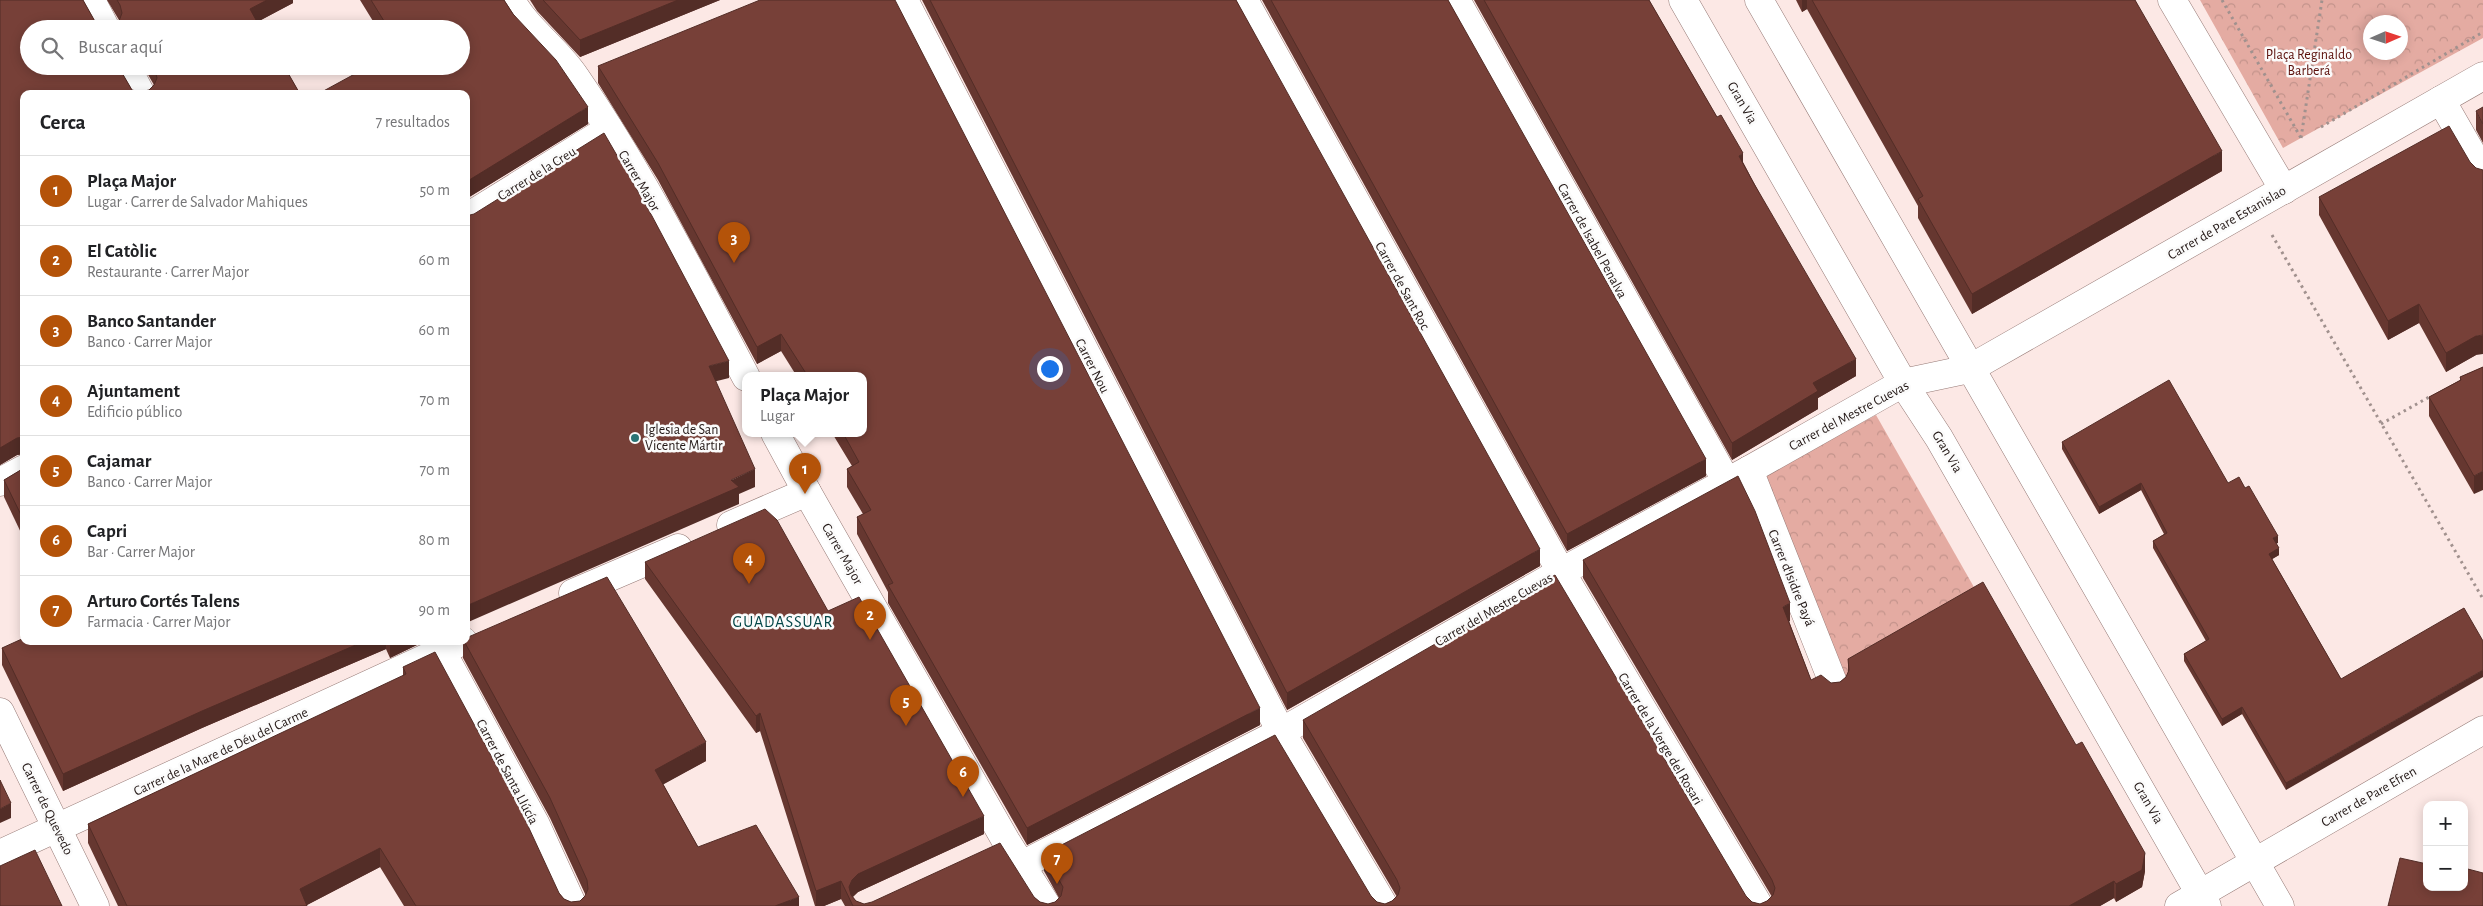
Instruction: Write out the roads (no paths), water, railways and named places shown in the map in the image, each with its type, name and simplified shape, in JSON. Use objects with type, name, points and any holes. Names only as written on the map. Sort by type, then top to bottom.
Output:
[{"type":"street","points":[[91,0],[101,20]]},
{"type":"street","name":"Carrer Major","points":[[510,0],[585,72],[609,130],[676,244],[743,372]]},
{"type":"street","name":"Carrer Nou","points":[[904,0],[1281,732],[1384,906]]},
{"type":"street","name":"Carrer de Sant Roc","points":[[1244,0],[1561,572]]},
{"type":"street","name":"Carrer de Isabel Penalva","points":[[1456,0],[1738,476]]},
{"type":"street","name":"Gran Via","points":[[1683,0],[1904,383],[1939,438],[2196,902]]},
{"type":"street","points":[[1758,0],[2254,864],[2280,906]]},
{"type":"street","points":[[2172,0],[2284,190]]},
{"type":"street","points":[[131,75],[139,90]]},
{"type":"street","name":"Carrer de Pare Estanislao","points":[[1969,369],[2483,76]]},
{"type":"street","points":[[2441,100],[2483,173]]},
{"type":"street","name":"Carrer de la Creu","points":[[470,216],[609,130]]},
{"type":"street","name":"Carrer del Mestre Cuevas","points":[[1022,866],[1281,732],[1561,572],[1904,383],[1969,369]]},
{"type":"street","name":"Carrer Major","points":[[777,437],[806,492],[1006,841],[1046,906]]},
{"type":"street","points":[[0,482],[20,471]]},
{"type":"street","name":"Carrer d'Isidre Payá","points":[[1738,476],[1834,685]]},
{"type":"street","points":[[547,605],[806,492]]},
{"type":"street","name":"Carrer de la Verge del Rosari","points":[[1561,572],[1759,906]]},
{"type":"street","name":"Carrer de la Mare de Déu del Carme","points":[[0,854],[449,645]]},
{"type":"street","name":"Carrer de Santa Llúcía","points":[[460,645],[536,825],[573,906]]},
{"type":"street","name":"Carrer de Quevedo","points":[[0,712],[95,906]]},
{"type":"street","name":"Carrer de Pare Efren","points":[[2196,902],[2254,864],[2483,730]]},
{"type":"street","points":[[979,853],[1006,841]]},
{"type":"place","name":"Banco Santander","points":[[734,263]]},
{"type":"place","name":"Iglesia de San Vicente Mártir","points":[[635,438]]},
{"type":"place","name":"Plaça Major","points":[[805,494]]},
{"type":"place","name":"Ajuntament","points":[[749,584]]},
{"type":"place","name":"El Catòlic","points":[[870,640]]},
{"type":"place","name":"Cajamar","points":[[906,726]]},
{"type":"place","name":"Capri","points":[[963,797]]},
{"type":"place","name":"Arturo Cortés Talens","points":[[1057,884]]},
{"type":"district","name":"GUADASSUAR","points":[[783,622]]},
{"type":"park label","name":"Plaça Reginaldo Barberá","points":[[2309,64]]}]
